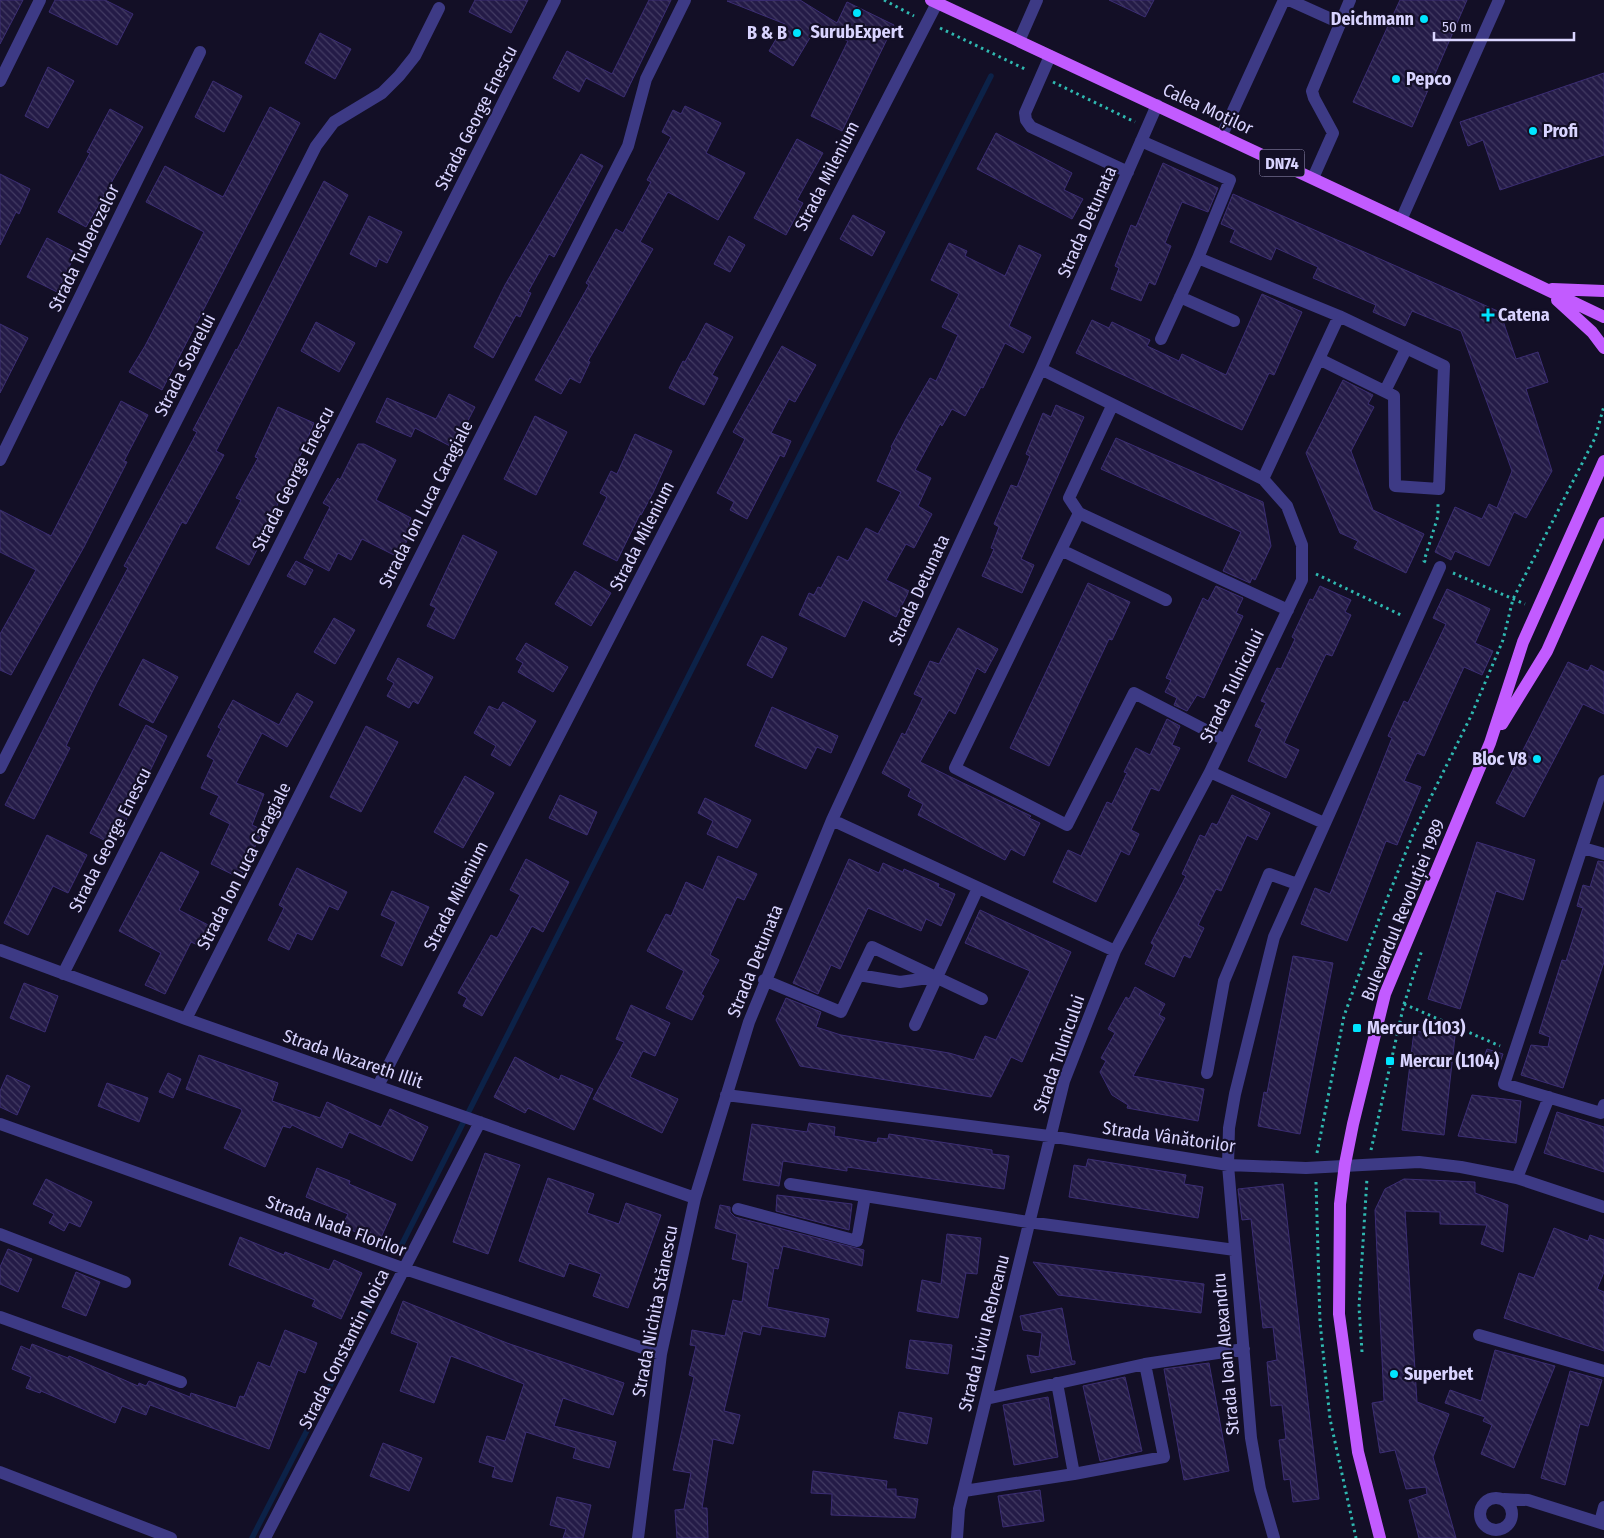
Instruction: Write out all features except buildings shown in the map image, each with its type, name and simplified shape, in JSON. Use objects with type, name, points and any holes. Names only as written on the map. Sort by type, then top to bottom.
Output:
[{"type":"main road","name":"Calea Moților","points":[[934,1],[1222,135],[1604,317]]},
{"type":"main road","points":[[1544,289],[1604,291]]},
{"type":"main road","points":[[1544,289],[1592,332],[1604,348]]},
{"type":"main road","name":"Bulevardul Revoluției 1989","points":[[1380,1538],[1358,1452],[1339,1314],[1340,1204],[1345,1164],[1385,994],[1490,743],[1523,642],[1604,461]]},
{"type":"main road","name":"Bulevardul Revoluției 1989","points":[[1490,743],[1547,651],[1604,522]]},
{"type":"street","points":[[0,81],[40,0]]},
{"type":"street","name":"Strada George Enescu","points":[[63,974],[555,0]]},
{"type":"street","name":"Strada Ion Luca Caragiale","points":[[186,1020],[628,146],[646,79],[685,0]]},
{"type":"street","points":[[1019,41],[1037,0]]},
{"type":"street","points":[[1222,135],[1284,0]]},
{"type":"street","points":[[1289,0],[1340,23]]},
{"type":"street","points":[[1312,178],[1334,133],[1312,91],[1350,0]]},
{"type":"street","points":[[1402,220],[1499,0]]},
{"type":"street","name":"Strada Milenium","points":[[378,1086],[927,22],[934,1]]},
{"type":"street","name":"Strada Soarelui","points":[[0,768],[316,146],[334,122],[382,92],[399,76],[414,56],[439,8]]},
{"type":"street","name":"Strada Tuberozelor","points":[[0,460],[200,52]]},
{"type":"street","points":[[1050,56],[1024,113],[1026,120],[1031,126],[1128,172]]},
{"type":"street","name":"Strada Detunata","points":[[726,1095],[764,980],[832,820],[1041,369],[1157,105]]},
{"type":"street","points":[[1141,141],[1230,180],[1198,258],[1161,339]]},
{"type":"street","points":[[1198,258],[1339,316],[1444,366],[1439,489],[1395,486],[1394,396],[1319,359]]},
{"type":"street","points":[[1180,297],[1234,321]]},
{"type":"street","points":[[1263,479],[1339,316]]},
{"type":"street","points":[[1385,391],[1406,349]]},
{"type":"street","name":"Strada Tulnicului","points":[[1041,369],[1112,406],[1263,479],[1286,506],[1302,545],[1302,580],[1210,772],[1115,951],[1064,1081],[1049,1136]]},
{"type":"street","points":[[1112,406],[1070,498],[1079,513],[1288,610]]},
{"type":"street","points":[[1079,513],[956,768],[1067,825],[1134,693],[1226,740]]},
{"type":"street","points":[[1061,550],[1166,600]]},
{"type":"street","name":"Strada Ioan Alexandru","points":[[1274,1538],[1260,1489],[1251,1438],[1228,1165],[1229,1128],[1242,1066],[1274,937],[1440,568]]},
{"type":"street","points":[[1210,772],[1324,823]]},
{"type":"street","points":[[1604,781],[1504,1084],[1601,1113],[1604,1105]]},
{"type":"street","points":[[832,820],[1115,951]]},
{"type":"street","points":[[1583,848],[1604,854]]},
{"type":"street","points":[[1207,1073],[1224,981],[1269,874],[1297,884]]},
{"type":"street","points":[[915,1025],[978,888]]},
{"type":"street","points":[[764,980],[841,1012],[872,947],[982,999]]},
{"type":"street","name":"Strada Nazareth Illit","points":[[0,950],[186,1020],[695,1198]]},
{"type":"street","points":[[859,975],[900,982],[937,977]]},
{"type":"street","name":"Strada Vânătorilor","points":[[726,1095],[1049,1136],[1228,1165],[1289,1168],[1418,1162],[1461,1167],[1517,1178],[1604,1207]]},
{"type":"street","name":"Strada Nichita Stănescu","points":[[638,1538],[661,1354],[695,1198],[726,1095]]},
{"type":"street","points":[[1517,1178],[1549,1097]]},
{"type":"street","name":"Strada Constantin Noica","points":[[266,1538],[480,1122]]},
{"type":"street","name":"Strada Nada Florilor","points":[[0,1124],[405,1269],[661,1354]]},
{"type":"street","name":"Strada Liviu Rebreanu","points":[[957,1538],[964,1491],[1049,1136]]},
{"type":"street","points":[[790,1184],[1028,1222],[1235,1250]]},
{"type":"street","points":[[738,1209],[857,1241],[865,1196]]},
{"type":"street","points":[[0,1234],[125,1282]]},
{"type":"street","points":[[0,1316],[181,1382]]},
{"type":"street","points":[[1479,1335],[1604,1371]]},
{"type":"street","points":[[986,1399],[1145,1364],[1244,1349]]},
{"type":"street","points":[[964,1491],[1074,1474],[1164,1457],[1145,1364]]},
{"type":"street","points":[[1058,1384],[1074,1474]]},
{"type":"street","points":[[0,1472],[171,1538]]},
{"type":"street","points":[[1504,1499],[1512,1509],[1511,1520],[1504,1528],[1492,1529],[1483,1522],[1480,1513],[1484,1503],[1493,1498],[1528,1500],[1602,1523],[1604,1507]]},
{"type":"street","points":[[1512,1514],[1528,1500]]},
{"type":"path","points":[[884,0],[1147,128]]},
{"type":"path","points":[[1439,489],[1438,516],[1424,561],[1537,609]]},
{"type":"path","points":[[1302,568],[1415,622]]},
{"type":"path","points":[[1362,1354],[1359,1306],[1368,1163],[1404,1004],[1424,946]]},
{"type":"path","points":[[1404,1004],[1515,1052]]},
{"type":"waterway","points":[[399,1250],[991,76]]},
{"type":"waterway","points":[[252,1538],[385,1278]]},
{"type":"place","name":"SurubExpert","points":[[857,13]]},
{"type":"place","name":"Deichmann","points":[[1424,19]]},
{"type":"place","name":"B & B","points":[[797,33]]},
{"type":"place","name":"Pepco","points":[[1396,79]]},
{"type":"place","name":"Profi","points":[[1533,131]]},
{"type":"place","name":"Catena","points":[[1488,315]]},
{"type":"place","name":"Bloc V8","points":[[1537,759]]},
{"type":"place","name":"Mercur (L103)","points":[[1357,1028]]},
{"type":"place","name":"Mercur (L104)","points":[[1390,1061]]},
{"type":"place","name":"Superbet","points":[[1394,1374]]}]
